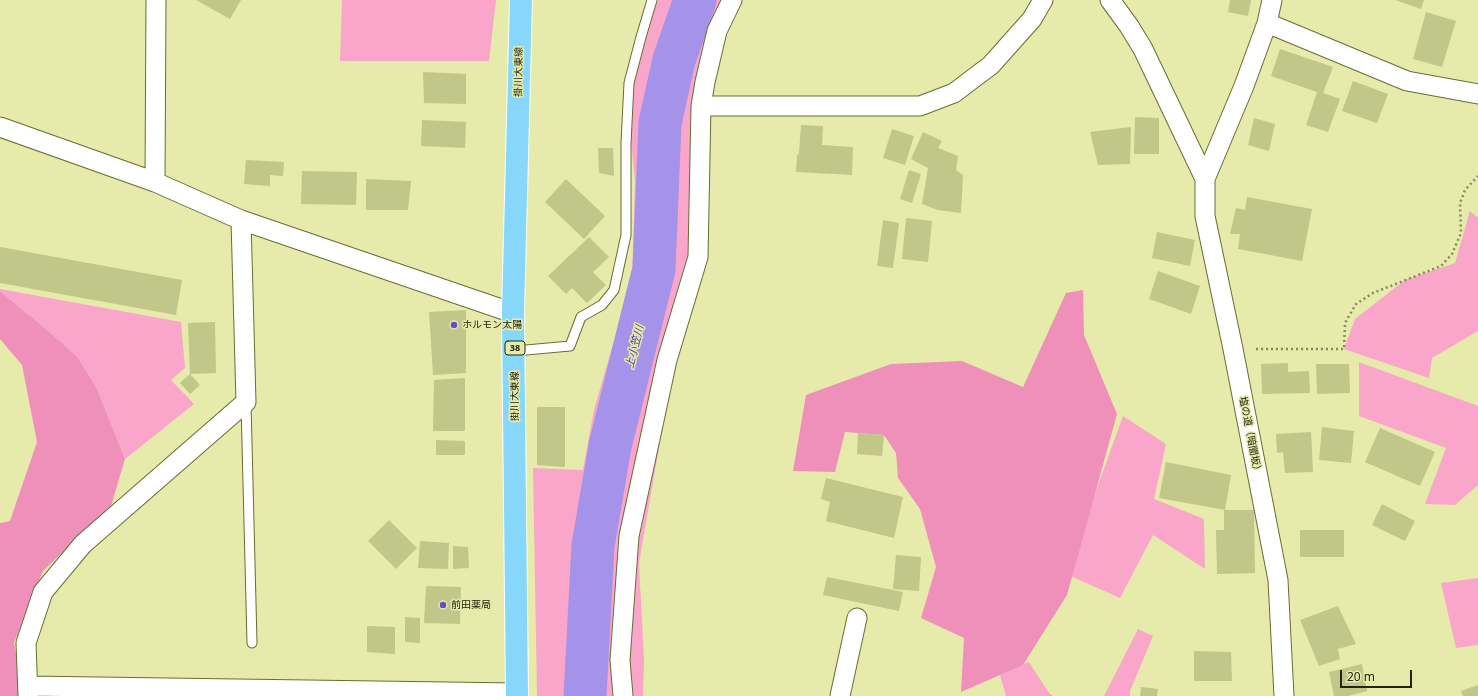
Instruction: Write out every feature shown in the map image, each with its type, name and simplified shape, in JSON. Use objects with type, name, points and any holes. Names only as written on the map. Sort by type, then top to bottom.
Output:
[{"type":"main road","name":"掛川大東線","points":[[517,694],[515,351],[513,313],[521,0]]},
{"type":"street","points":[[155,182],[156,0]]},
{"type":"street","points":[[623,696],[620,660],[629,536],[667,360],[698,256],[702,106],[705,82],[717,31],[732,0]]},
{"type":"street","points":[[702,106],[920,106],[954,94],[991,65],[1032,19],[1043,0]]},
{"type":"street","points":[[1110,0],[1129,26],[1143,49],[1205,179]]},
{"type":"street","points":[[1205,179],[1244,86],[1267,23],[1272,0]]},
{"type":"street","points":[[1267,23],[1407,81],[1478,94]]},
{"type":"street","points":[[0,127],[155,182],[241,220],[513,313]]},
{"type":"street","name":"塩の道（暗闇坂）","points":[[1205,179],[1205,216],[1233,349],[1278,580],[1284,696]]},
{"type":"street","points":[[241,220],[246,402],[83,544],[44,592],[26,643],[28,691],[517,694]]},
{"type":"street","points":[[840,696],[857,618]]},
{"type":"lane","points":[[515,351],[570,346],[582,317],[602,305],[614,290],[626,235],[626,143],[629,83],[652,0]]},
{"type":"lane","points":[[246,402],[252,643]]},
{"type":"path","points":[[1233,349],[1344,349],[1345,323],[1356,304],[1373,293],[1441,266],[1452,254],[1461,233],[1460,203],[1465,190],[1478,176]]},
{"type":"shaded area","points":[[342,0],[496,0],[489,61],[340,61]]},
{"type":"shaded area","points":[[658,0],[729,0],[717,31],[689,242],[684,304],[639,563],[644,661],[643,696],[537,696],[533,468],[583,470],[594,410],[632,278],[635,181],[628,110],[641,37]]},
{"type":"shaded area","points":[[1470,211],[1478,218],[1478,331],[1432,358],[1429,378],[1344,349],[1355,319],[1405,280],[1455,263]]},
{"type":"shaded area","points":[[0,289],[181,322],[185,368],[171,380],[194,404],[125,459],[97,389],[47,330],[0,291]]},
{"type":"shaded area","points":[[1083,290],[1084,335],[1117,414],[1067,595],[1023,665],[961,692],[964,638],[921,618],[936,567],[920,509],[898,478],[896,453],[884,435],[845,432],[835,472],[793,471],[806,395],[891,364],[962,361],[1023,387],[1066,293]]},
{"type":"shaded area","points":[[0,291],[77,357],[97,389],[125,459],[111,506],[43,571],[14,643],[24,696],[0,696],[0,523],[10,521],[37,442],[22,365],[0,339]]},
{"type":"shaded area","points":[[1359,362],[1478,406],[1478,485],[1455,505],[1425,504],[1446,448],[1359,416]]},
{"type":"shaded area","points":[[1123,416],[1166,444],[1154,499],[1204,519],[1205,569],[1153,535],[1120,598],[1066,574]]},
{"type":"shaded area","points":[[1478,578],[1478,645],[1456,648],[1441,583]]},
{"type":"shaded area","points":[[1138,629],[1153,636],[1130,691],[1130,696],[1104,696]]},
{"type":"shaded area","points":[[1029,662],[1049,693],[1053,696],[1006,696],[1000,675]]},
{"type":"building","points":[[196,0],[241,0],[230,19]]},
{"type":"building","points":[[1230,0],[1251,0],[1248,16],[1228,12]]},
{"type":"building","points":[[1395,0],[1424,0],[1421,9]]},
{"type":"building","points":[[1426,12],[1456,21],[1442,67],[1413,59]]},
{"type":"building","points":[[1280,49],[1333,67],[1323,93],[1340,99],[1328,132],[1306,125],[1317,92],[1271,76]]},
{"type":"building","points":[[423,72],[466,74],[466,104],[424,103]]},
{"type":"building","points":[[1353,81],[1388,94],[1377,123],[1342,111]]},
{"type":"building","points":[[1135,117],[1159,118],[1159,154],[1134,154]]},
{"type":"building","points":[[1254,118],[1275,124],[1269,151],[1248,145]]},
{"type":"building","points":[[422,120],[466,122],[465,148],[421,146]]},
{"type":"building","points":[[801,125],[823,126],[822,145],[853,147],[852,175],[796,172]]},
{"type":"building","points":[[1131,127],[1130,164],[1098,165],[1090,132]]},
{"type":"building","points":[[892,129],[914,136],[905,165],[883,158]]},
{"type":"building","points":[[923,132],[942,141],[938,148],[958,156],[956,170],[963,175],[961,213],[938,210],[922,204],[928,168],[911,159]]},
{"type":"building","points":[[598,148],[613,148],[614,176],[599,173]]},
{"type":"building","points":[[246,160],[284,162],[283,176],[270,175],[270,186],[244,184]]},
{"type":"building","points":[[909,170],[921,174],[912,203],[900,199]]},
{"type":"building","points":[[302,171],[357,172],[356,205],[301,204]]},
{"type":"building","points":[[366,179],[411,181],[408,210],[366,210]]},
{"type":"building","points":[[566,179],[605,216],[584,239],[545,202]]},
{"type":"building","points":[[1247,197],[1312,209],[1302,261],[1238,249],[1240,234],[1230,234],[1236,208],[1245,210]]},
{"type":"building","points":[[906,218],[932,221],[928,262],[902,259]]},
{"type":"building","points":[[883,220],[899,223],[893,268],[877,266]]},
{"type":"building","points":[[1157,232],[1195,240],[1190,266],[1152,258]]},
{"type":"building","points":[[589,237],[609,257],[593,272],[606,285],[587,303],[572,288],[566,294],[548,276]]},
{"type":"building","points":[[0,247],[182,280],[176,315],[0,283]]},
{"type":"building","points":[[1158,271],[1200,286],[1191,314],[1149,299]]},
{"type":"building","points":[[466,310],[466,373],[433,375],[429,312]]},
{"type":"building","points":[[215,322],[216,373],[190,374],[188,323]]},
{"type":"building","points":[[1288,363],[1288,372],[1309,371],[1310,393],[1262,394],[1261,364]]},
{"type":"building","points":[[1316,364],[1349,364],[1350,393],[1317,394]]},
{"type":"building","points":[[190,374],[200,385],[190,394],[180,383]]},
{"type":"building","points":[[465,378],[465,431],[433,431],[434,380]]},
{"type":"building","points":[[537,407],[565,407],[565,467],[537,465]]},
{"type":"building","points":[[1322,427],[1354,431],[1351,463],[1319,460]]},
{"type":"building","points":[[1380,428],[1435,452],[1420,486],[1365,462]]},
{"type":"building","points":[[1311,432],[1313,472],[1285,473],[1283,452],[1277,453],[1276,434]]},
{"type":"building","points":[[858,433],[884,435],[882,456],[857,454]]},
{"type":"building","points":[[436,440],[465,441],[465,455],[436,455]]},
{"type":"building","points":[[1166,462],[1231,475],[1225,510],[1159,498]]},
{"type":"building","points":[[826,478],[903,497],[894,538],[826,521],[830,502],[821,499]]},
{"type":"building","points":[[1382,504],[1415,521],[1405,541],[1372,525]]},
{"type":"building","points":[[1224,510],[1254,510],[1255,573],[1217,574],[1216,530],[1224,530]]},
{"type":"building","points":[[389,520],[417,548],[396,569],[368,541]]},
{"type":"building","points":[[1300,530],[1344,530],[1344,557],[1300,557]]},
{"type":"building","points":[[420,541],[449,543],[448,569],[418,568]]},
{"type":"building","points":[[453,546],[468,547],[469,568],[453,569]]},
{"type":"building","points":[[896,555],[921,557],[919,591],[893,589]]},
{"type":"building","points":[[827,577],[903,592],[899,611],[823,595]]},
{"type":"building","name":"前田薬局","points":[[426,586],[461,587],[460,624],[424,623]]},
{"type":"building","points":[[1338,606],[1356,644],[1338,649],[1340,659],[1319,666],[1300,620]]},
{"type":"building","points":[[405,617],[420,618],[420,643],[405,642]]},
{"type":"building","points":[[367,626],[395,627],[395,654],[367,652]]},
{"type":"building","points":[[1194,651],[1231,652],[1232,681],[1194,681]]},
{"type":"building","points":[[1362,664],[1367,691],[1348,696],[1334,696],[1329,672]]},
{"type":"building","points":[[1478,685],[1478,696],[1463,696],[1461,691]]},
{"type":"building","points":[[1141,687],[1158,689],[1157,696],[1140,696]]},
{"type":"waterway","name":"上小笠川","points":[[585,696],[593,546],[610,446],[654,269],[660,123],[674,60],[695,0]]},
{"type":"place","name":"ホルモン太陽","points":[[454,325]]},
{"type":"place","name":"前田薬局","points":[[443,605]]}]
